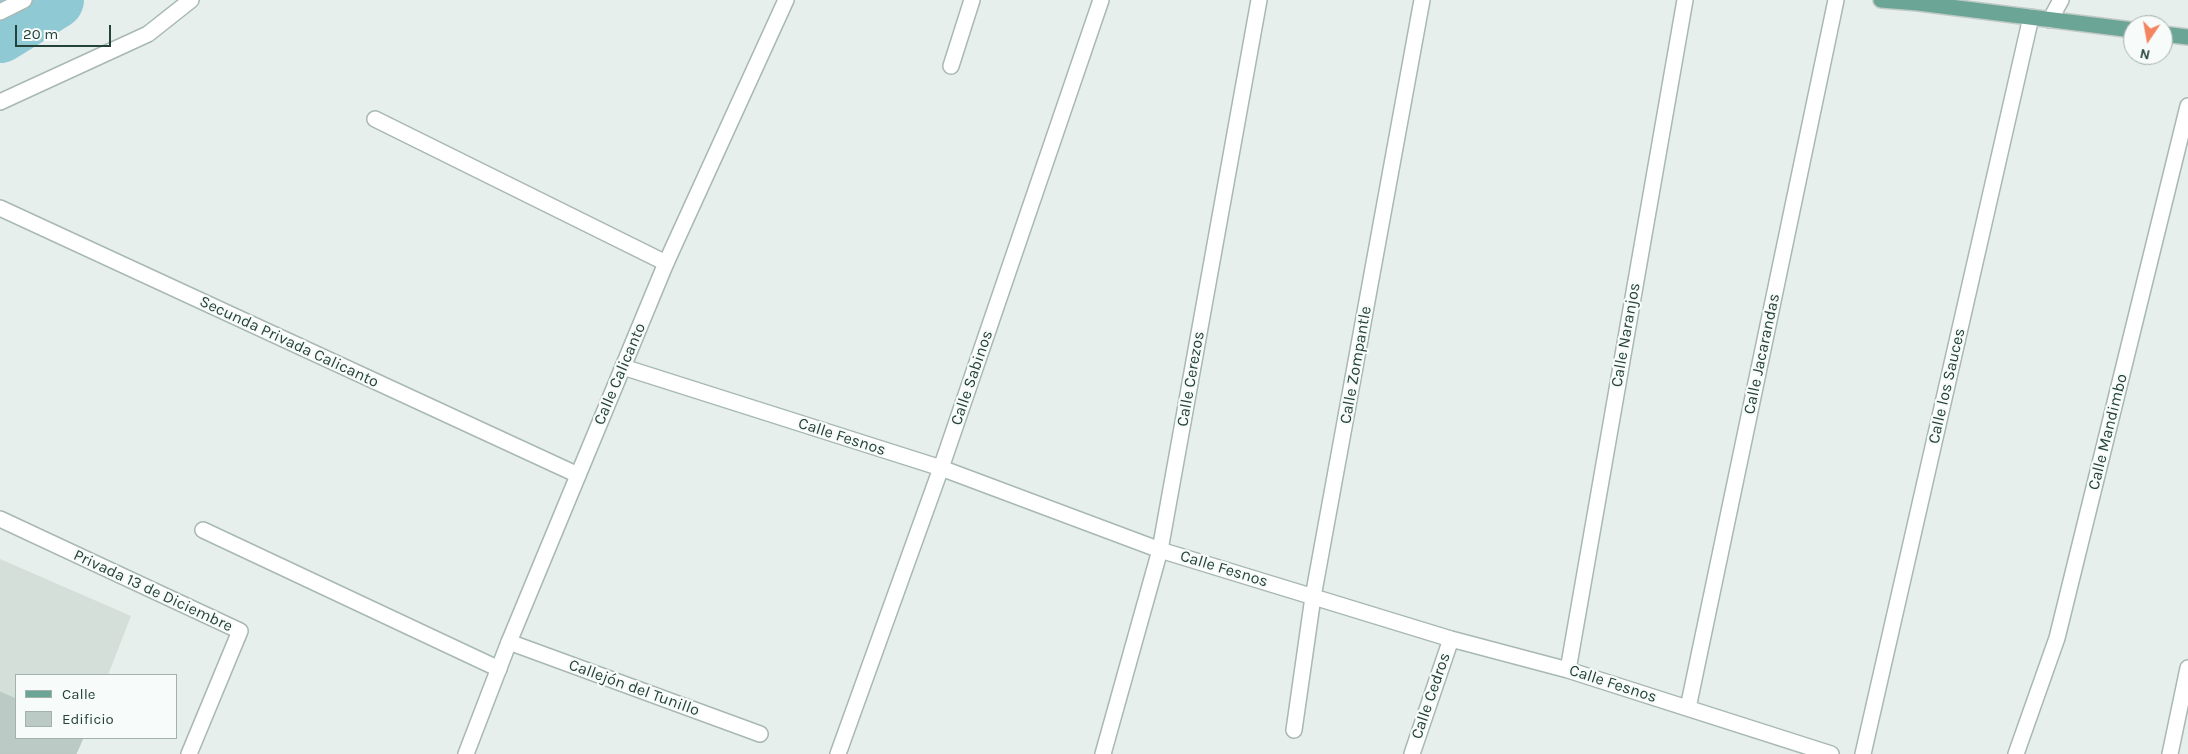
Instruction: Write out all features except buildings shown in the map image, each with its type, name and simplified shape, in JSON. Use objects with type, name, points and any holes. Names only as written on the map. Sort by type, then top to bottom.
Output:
[{"type":"main road","points":[[1881,0],[1919,1],[2123,29]]},
{"type":"main road","points":[[2173,35],[2188,37]]},
{"type":"street","points":[[0,12],[24,0]]},
{"type":"street","points":[[0,102],[148,34],[191,0]]},
{"type":"street","name":"Calle Calicanto","points":[[466,754],[509,642],[666,263],[786,0]]},
{"type":"street","points":[[951,66],[972,0]]},
{"type":"street","name":"Calle Sabinos","points":[[838,754],[941,468],[1101,0]]},
{"type":"street","name":"Calle Cerezos","points":[[1103,754],[1160,550],[1259,0]]},
{"type":"street","name":"Calle Zompantle","points":[[1294,730],[1313,597],[1422,0]]},
{"type":"street","name":"Calle Naranjos","points":[[1568,670],[1685,0]]},
{"type":"street","name":"Calle Jacarandas","points":[[1688,708],[1836,0]]},
{"type":"street","points":[[2050,20],[2061,0]]},
{"type":"street","name":"Calle los Sauces","points":[[1863,754],[2031,17]]},
{"type":"street","name":"Calle Mandimbo","points":[[2016,754],[2057,638],[2188,106]]},
{"type":"street","points":[[375,119],[666,263]]},
{"type":"street","name":"Secunda Privada Calicanto","points":[[0,208],[578,475]]},
{"type":"street","name":"Calle Fesnos","points":[[623,367],[941,468],[1160,550],[1450,638],[1568,670],[1825,753]]},
{"type":"street","name":"Privada 13 de Diciembre","points":[[0,519],[240,631],[189,754]]},
{"type":"street","points":[[202,530],[499,669]]},
{"type":"street","name":"Calle Cedros","points":[[1412,754],[1450,638]]},
{"type":"street","name":"Callejón del Tunillo","points":[[509,642],[760,734]]},
{"type":"street","points":[[2170,754],[2188,668]]},
{"type":"shaded area","points":[[0,559],[131,616],[108,674],[15,674],[15,739],[83,739],[76,754],[0,754]]},
{"type":"waterway","points":[[0,34],[55,0]]}]
